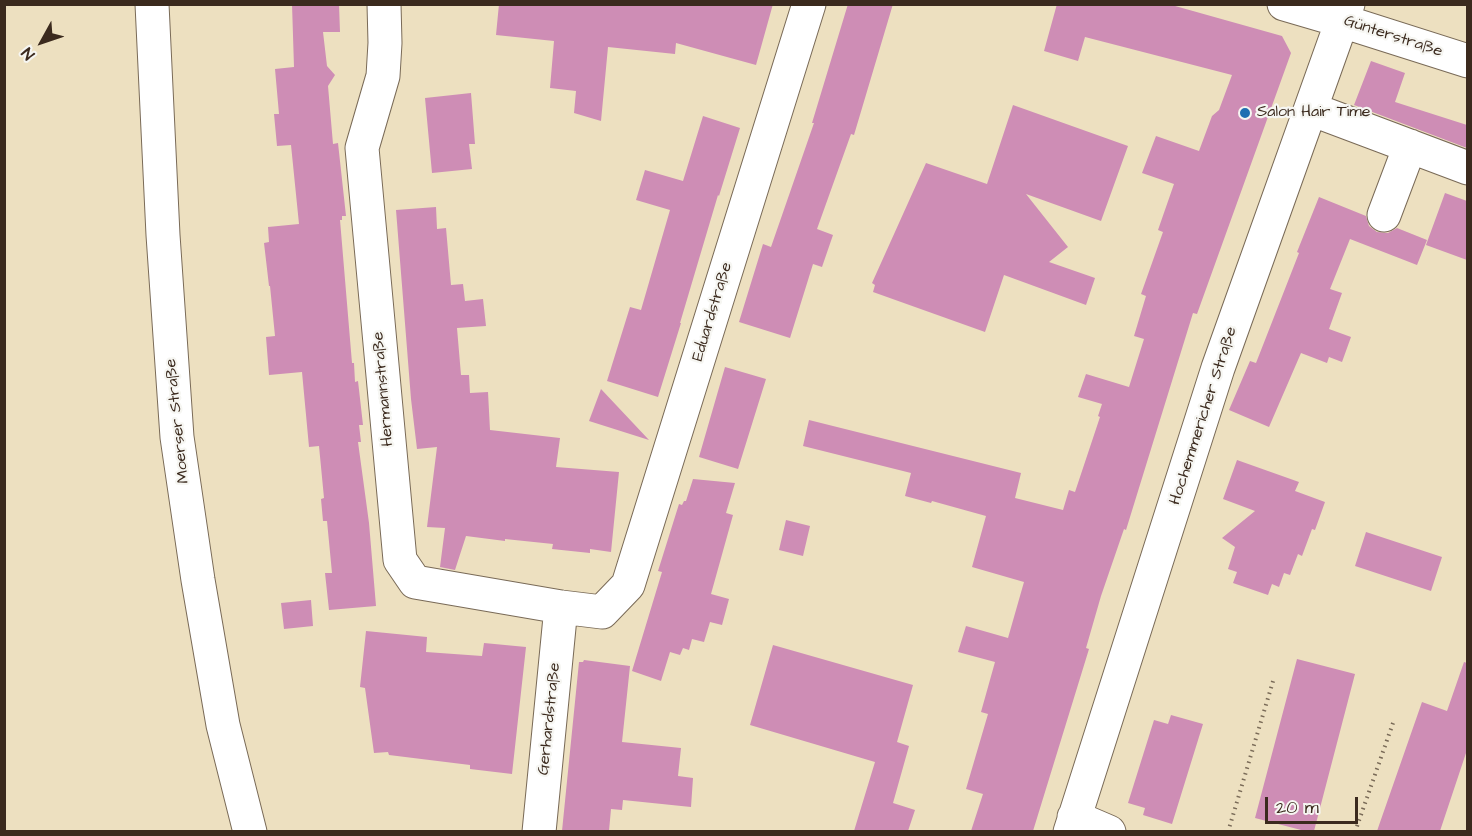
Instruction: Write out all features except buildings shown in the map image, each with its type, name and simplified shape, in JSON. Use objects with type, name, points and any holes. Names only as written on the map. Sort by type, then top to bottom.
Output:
[{"type":"street","name":"Moerser Straße","points":[[152,4],[163,235],[177,437],[198,580],[223,725],[250,831]]},
{"type":"street","name":"Hermannstraße","points":[[384,4],[383,76],[362,148],[400,560],[415,582],[602,612]]},
{"type":"street","name":"Eduardstraße","points":[[602,612],[628,585],[809,4]]},
{"type":"street","name":"Günterstraße","points":[[1284,4],[1345,13],[1467,61]]},
{"type":"street","name":"Hochemmericher Straße","points":[[1072,824],[1218,368],[1345,13]]},
{"type":"street","points":[[1311,109],[1467,168]]},
{"type":"street","points":[[1384,215],[1410,146]]},
{"type":"street","name":"Gerhardstraße","points":[[539,831],[561,607]]},
{"type":"street","points":[[1072,824],[1109,831]]},
{"type":"path","points":[[1228,831],[1274,678]]},
{"type":"path","points":[[1355,831],[1394,723]]},
{"type":"place","name":"Salon Hair Time","points":[[1245,113]]}]
